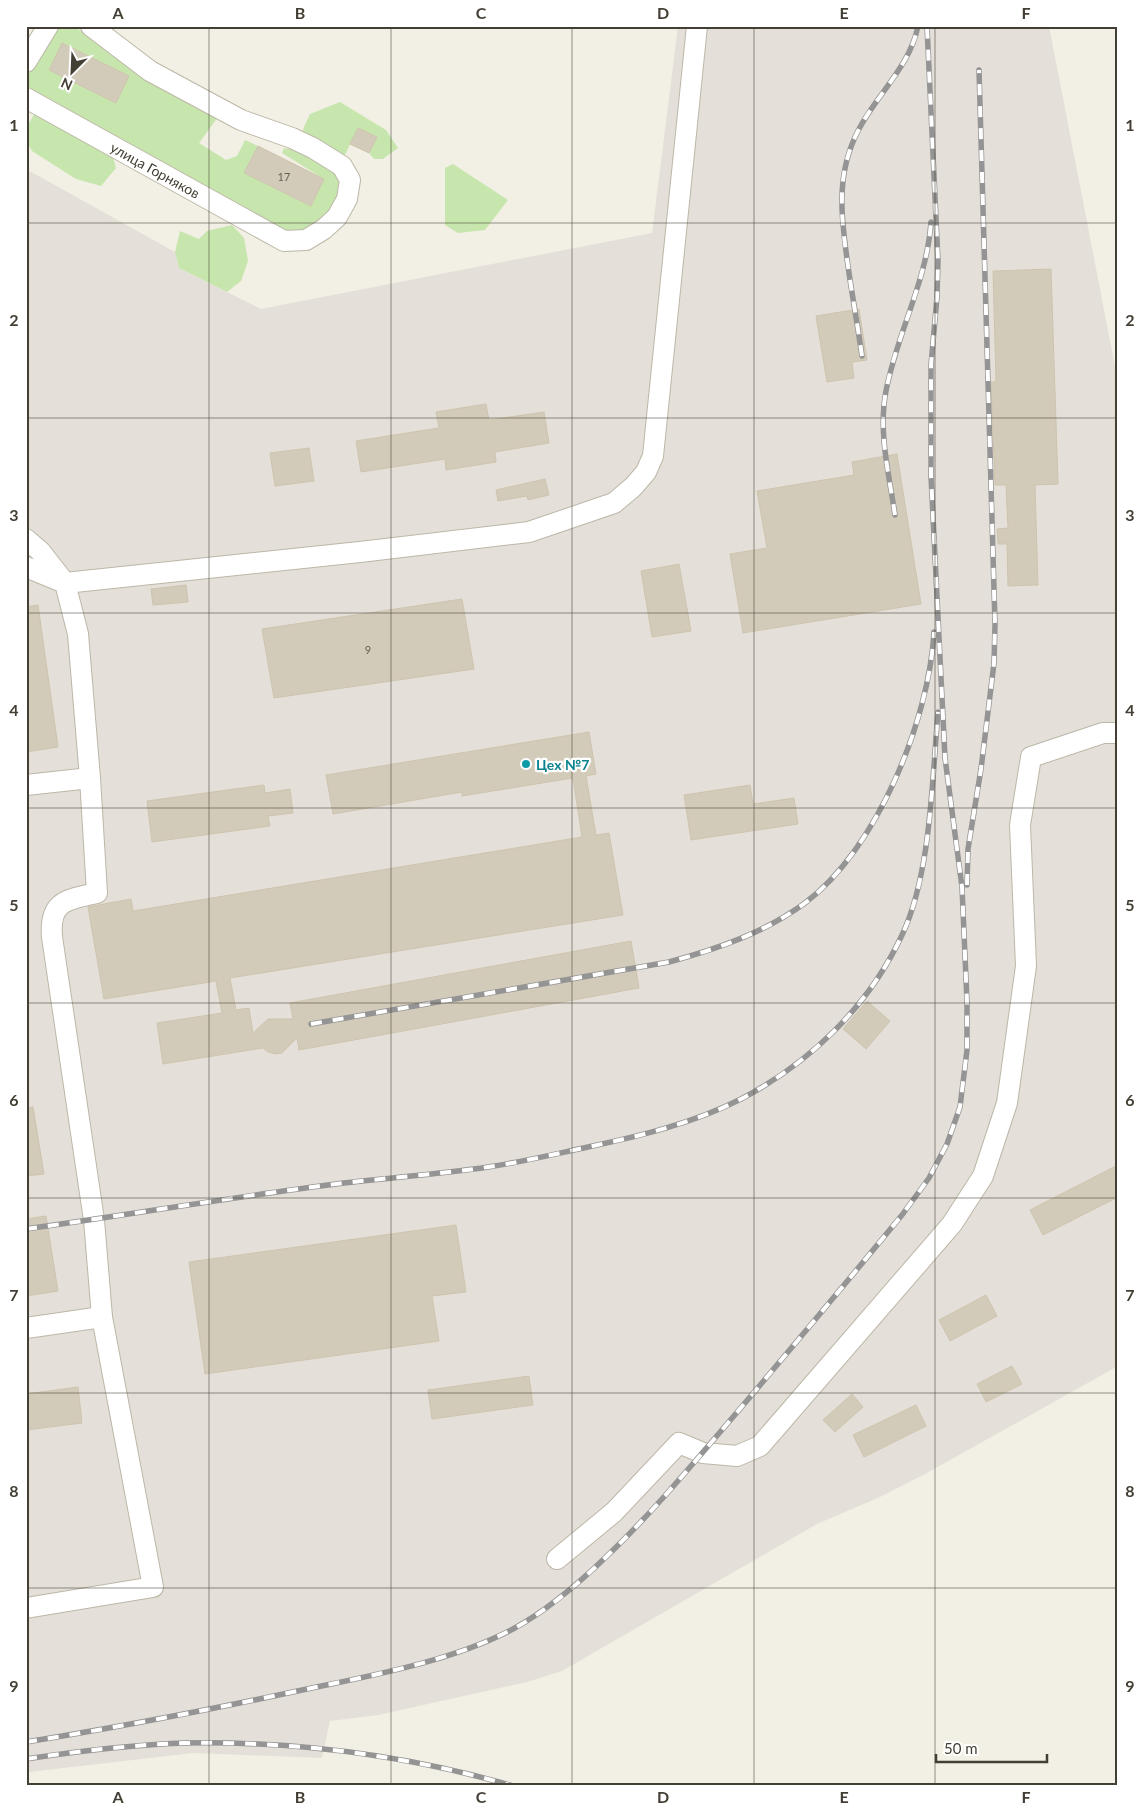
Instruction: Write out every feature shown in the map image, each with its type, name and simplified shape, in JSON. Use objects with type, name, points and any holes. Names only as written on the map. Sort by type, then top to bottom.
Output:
[{"type":"street","points":[[26,62],[48,26]]},
{"type":"street","name":"улица Горняков","points":[[26,98],[284,242],[306,240],[324,229],[337,217],[347,199],[350,180],[342,166],[313,148],[292,138],[241,120],[150,71],[91,26]]},
{"type":"street","points":[[26,567],[65,582],[360,552],[530,532],[614,503],[633,487],[646,472],[653,456],[697,26]]},
{"type":"street","points":[[26,539],[40,551],[65,582],[78,634],[97,893],[61,903],[56,909],[51,927],[94,1220],[102,1317],[153,1587],[26,1608]]},
{"type":"street","points":[[556,1559],[614,1512],[679,1442],[703,1453],[736,1456],[760,1446],[952,1224],[983,1176],[1007,1103],[1026,966],[1020,825],[1031,757],[1103,733],[1118,733]]},
{"type":"street","points":[[26,784],[90,778]]},
{"type":"street","points":[[26,1328],[102,1317]]},
{"type":"shaded area","points":[[678,26],[1049,26],[1118,382],[1118,1366],[927,1473],[880,1497],[817,1524],[562,1671],[527,1682],[378,1715],[330,1721],[322,1758],[193,1753],[29,1772],[26,1785],[26,169],[175,252],[179,268],[261,309],[652,233]]},
{"type":"green space","points":[[56,26],[74,26],[131,67],[218,117],[199,143],[226,160],[237,156],[245,140],[258,146],[244,173],[311,206],[324,179],[282,153],[284,148],[298,151],[339,175],[343,192],[326,222],[285,239],[26,94],[26,73],[33,59]],"holes":[[[62,43],[129,76],[116,103],[49,70]]]},
{"type":"green space","points":[[340,102],[386,130],[398,148],[383,159],[374,159],[369,153],[377,137],[358,128],[343,159],[301,138],[310,114]]},
{"type":"green space","points":[[35,113],[111,151],[116,168],[101,186],[76,179],[32,151],[26,141],[26,128]]},
{"type":"green space","points":[[453,164],[508,200],[485,230],[458,233],[445,225],[445,168]]},
{"type":"green space","points":[[232,225],[244,238],[248,261],[241,281],[227,292],[179,268],[175,252],[180,231],[199,239],[207,231]]},
{"type":"building","points":[[62,43],[129,76],[116,103],[49,70]]},
{"type":"building","points":[[358,128],[377,137],[369,153],[350,144]]},
{"type":"building","points":[[258,146],[324,179],[311,206],[244,173]]},
{"type":"building","points":[[1051,269],[1058,484],[1035,485],[1038,585],[1008,586],[1007,544],[998,544],[997,529],[1008,528],[1006,485],[995,485],[991,382],[996,382],[993,271]]},
{"type":"building","points":[[859,309],[867,360],[852,362],[854,378],[827,382],[816,316]]},
{"type":"building","points":[[486,404],[489,420],[544,412],[549,443],[495,452],[496,462],[446,470],[445,459],[361,472],[356,441],[439,428],[436,412]]},
{"type":"building","points":[[309,448],[314,481],[275,486],[270,453]]},
{"type":"building","points":[[897,454],[921,604],[743,633],[730,554],[767,548],[757,491],[854,475],[852,462]]},
{"type":"building","points":[[545,479],[549,495],[528,500],[527,496],[498,501],[496,490]]},
{"type":"building","points":[[679,564],[691,631],[652,637],[641,571]]},
{"type":"building","points":[[186,585],[188,602],[153,605],[151,589]]},
{"type":"building","points":[[462,599],[474,669],[274,698],[262,629]]},
{"type":"building","points":[[38,605],[58,747],[26,752],[26,607]]},
{"type":"building","points":[[589,732],[596,774],[586,776],[596,835],[609,833],[623,915],[230,978],[236,1010],[249,1008],[253,1033],[268,1019],[293,1019],[290,1003],[631,941],[639,988],[299,1050],[297,1038],[282,1053],[276,1054],[268,1052],[263,1048],[163,1064],[157,1023],[222,1013],[216,981],[104,999],[88,907],[131,899],[133,911],[582,837],[573,778],[462,796],[462,792],[333,814],[326,775]]},
{"type":"building","points":[[264,785],[265,793],[290,789],[293,813],[268,816],[270,826],[152,842],[147,801]]},
{"type":"building","points":[[750,785],[753,804],[794,798],[798,824],[691,840],[684,795]]},
{"type":"building","points":[[867,1001],[890,1021],[866,1049],[843,1029]]},
{"type":"building","points":[[33,1107],[44,1174],[26,1176],[26,1108]]},
{"type":"building","points":[[1118,1165],[1118,1197],[1043,1235],[1030,1210]]},
{"type":"building","points":[[46,1216],[58,1291],[26,1296],[26,1219]]},
{"type":"building","points":[[456,1225],[466,1292],[432,1296],[439,1341],[205,1374],[189,1262]]},
{"type":"building","points":[[986,1295],[997,1316],[950,1341],[939,1320]]},
{"type":"building","points":[[1012,1366],[1022,1384],[986,1402],[977,1384]]},
{"type":"building","points":[[529,1376],[533,1405],[432,1419],[428,1390]]},
{"type":"building","points":[[78,1387],[82,1423],[26,1430],[26,1394]]},
{"type":"building","points":[[852,1394],[863,1407],[835,1432],[823,1420]]},
{"type":"building","points":[[916,1405],[926,1426],[864,1457],[853,1435]]},
{"type":"railway","points":[[862,356],[842,219],[845,166],[850,148],[858,131],[908,55],[918,26]]},
{"type":"railway","points":[[26,1742],[202,1711],[412,1666],[489,1640],[513,1629],[538,1614],[573,1587],[606,1557],[687,1471],[902,1215],[929,1178],[947,1144],[960,1107],[967,1050],[967,1002],[962,887],[945,758],[931,476],[931,365],[938,261],[927,26]]},
{"type":"railway","points":[[967,885],[968,849],[981,769],[994,663],[995,624],[979,70]]},
{"type":"railway","points":[[895,515],[885,453],[884,406],[897,348],[924,265],[931,222]]},
{"type":"railway","points":[[311,1024],[669,962],[705,952],[740,939],[789,914],[805,903],[831,880],[855,850],[876,817],[895,781],[910,743],[922,704],[930,667],[934,632]]},
{"type":"railway","points":[[26,1229],[290,1190],[468,1170],[513,1163],[608,1143],[686,1122],[723,1108],[766,1085],[814,1050],[855,1009],[873,986],[902,935],[912,911],[925,856],[932,796],[938,712]]},
{"type":"railway","points":[[26,1759],[66,1753],[164,1744],[267,1744],[390,1758],[470,1774],[510,1785]]},
{"type":"place","name":"Цех №7","points":[[526,764]]}]
